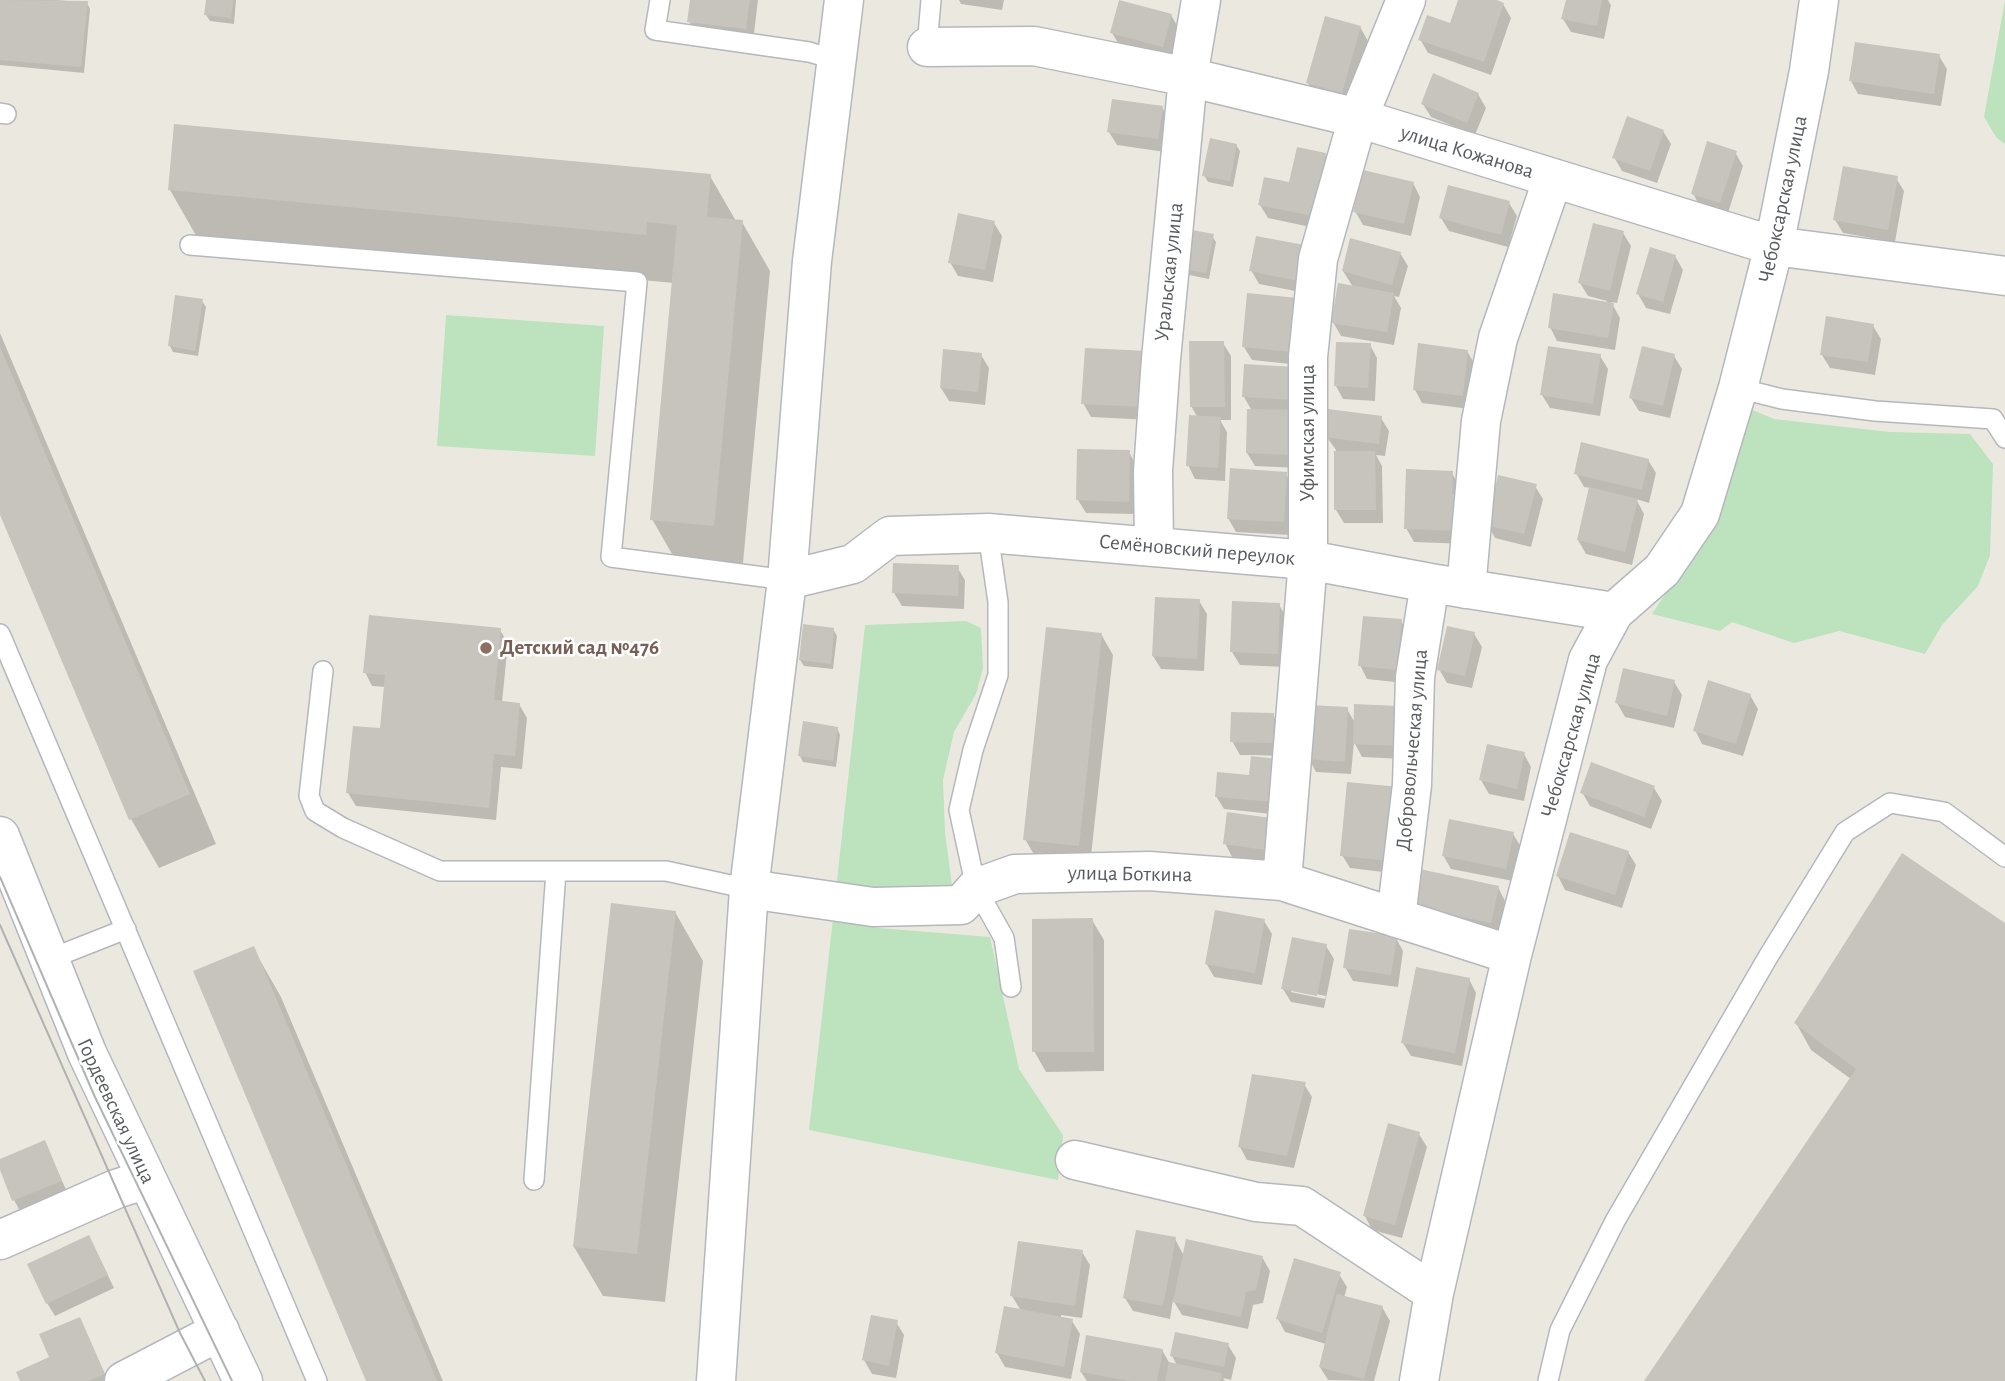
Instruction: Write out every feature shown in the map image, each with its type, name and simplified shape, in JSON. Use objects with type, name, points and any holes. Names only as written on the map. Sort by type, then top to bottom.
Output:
[{"type":"street","points":[[716,1381],[748,889],[788,580],[812,261],[844,0]]},
{"type":"street","name":"Уральская улица","points":[[1154,546],[1153,471],[1160,359],[1188,77],[1200,0]]},
{"type":"street","name":"Уфимская улица","points":[[1282,881],[1308,560],[1308,357],[1318,259],[1358,118],[1405,0]]},
{"type":"street","name":"Чебоксарская улица","points":[[1419,1381],[1434,1293],[1512,955],[1588,660],[1614,612],[1662,570],[1700,514],[1738,388],[1774,246],[1804,98],[1819,0]]},
{"type":"street","name":"улица Кожанова","points":[[927,47],[1034,46],[1188,77],[1358,118],[1774,246],[2005,276]]},
{"type":"street","name":"Добровольческая улица","points":[[1396,918],[1412,785],[1415,677],[1448,586],[1498,338],[1553,178]]},
{"type":"street","name":"Семёновский переулок","points":[[788,580],[853,564],[890,536],[988,533],[1308,560],[1448,586],[1614,612]]},
{"type":"street","name":"Гордеевская улица","points":[[0,836],[87,1053],[243,1381]]},
{"type":"street","name":"улица Боткина","points":[[748,889],[873,907],[961,905],[976,888],[1015,874],[1149,871],[1282,881],[1512,955]]},
{"type":"street","points":[[1075,1160],[1256,1202],[1302,1206],[1434,1293]]},
{"type":"street","points":[[0,1240],[116,1189],[147,1179]]},
{"type":"street","points":[[124,1381],[220,1331]]},
{"type":"lane","points":[[660,0],[655,30],[809,52],[836,60]]},
{"type":"lane","points":[[927,47],[931,0]]},
{"type":"lane","points":[[190,245],[637,282],[611,557],[788,580]]},
{"type":"lane","points":[[1738,388],[1782,399],[1875,411],[1993,419],[2005,438]]},
{"type":"lane","points":[[988,533],[998,603],[998,675],[958,810],[976,888],[1004,938],[1011,987]]},
{"type":"lane","points":[[0,634],[317,1381]]},
{"type":"lane","points":[[324,671],[309,796],[315,811],[343,828],[440,870],[666,871],[748,889]]},
{"type":"lane","points":[[1548,1381],[1560,1330],[1615,1221],[1768,957],[1845,832],[1890,803],[1944,812],[2005,857]]},
{"type":"lane","points":[[534,1181],[556,871]]},
{"type":"lane","points":[[50,959],[127,929]]},
{"type":"green space","points":[[2005,0],[2005,144],[1996,137],[1984,117]]},
{"type":"green space","points":[[446,315],[604,326],[595,456],[437,446]]},
{"type":"green space","points":[[1750,409],[1774,419],[1890,432],[1970,434],[1993,464],[1990,555],[1978,586],[1942,625],[1925,654],[1839,631],[1794,643],[1732,622],[1720,631],[1652,614],[1722,508]]},
{"type":"green space","points":[[966,621],[981,628],[983,668],[976,694],[954,732],[943,780],[945,832],[953,893],[836,889],[865,625]]},
{"type":"green space","points":[[833,919],[879,928],[990,937],[1019,1069],[1063,1135],[1058,1180],[809,1130]]},
{"type":"building","points":[[0,0],[88,1],[81,67],[0,60]]},
{"type":"building","points":[[206,0],[233,0],[231,18],[204,15]]},
{"type":"building","points":[[690,0],[750,0],[746,29],[687,22]]},
{"type":"building","points":[[1119,0],[1172,14],[1163,47],[1110,33]]},
{"type":"building","points":[[1458,0],[1497,0],[1504,3],[1484,62],[1418,40],[1427,15],[1450,23]]},
{"type":"building","points":[[1566,0],[1602,0],[1597,26],[1561,19]]},
{"type":"building","points":[[1325,16],[1361,26],[1342,93],[1306,83]]},
{"type":"building","points":[[1855,42],[1940,54],[1934,94],[1849,81]]},
{"type":"building","points":[[1433,73],[1479,93],[1467,123],[1421,104]]},
{"type":"building","points":[[1112,99],[1163,106],[1158,139],[1107,132]]},
{"type":"building","points":[[1627,116],[1664,130],[1650,171],[1612,158]]},
{"type":"building","points":[[174,124],[711,174],[707,217],[743,220],[714,526],[650,520],[677,225],[647,222],[646,235],[168,190]]},
{"type":"building","points":[[1210,138],[1237,144],[1230,181],[1202,176]]},
{"type":"building","points":[[1707,141],[1737,151],[1720,203],[1691,194]]},
{"type":"building","points":[[1297,147],[1326,153],[1313,216],[1258,205],[1264,177],[1289,182]]},
{"type":"building","points":[[1843,166],[1898,176],[1888,230],[1833,220]]},
{"type":"building","points":[[1363,170],[1414,182],[1404,224],[1353,212]]},
{"type":"building","points":[[1448,185],[1510,201],[1501,235],[1439,218]]},
{"type":"building","points":[[958,213],[995,221],[985,270],[948,263]]},
{"type":"building","points":[[1593,223],[1624,231],[1610,291],[1578,283]]},
{"type":"building","points":[[1192,230],[1214,234],[1206,273],[1184,269]]},
{"type":"building","points":[[1256,236],[1310,246],[1303,282],[1249,271]]},
{"type":"building","points":[[1350,238],[1401,252],[1392,285],[1342,271]]},
{"type":"building","points":[[1650,247],[1676,255],[1663,302],[1636,294]]},
{"type":"building","points":[[1338,283],[1394,293],[1387,332],[1331,323]]},
{"type":"building","points":[[1247,293],[1298,298],[1293,352],[1242,347]]},
{"type":"building","points":[[1553,293],[1614,303],[1608,338],[1548,328]]},
{"type":"building","points":[[175,295],[203,299],[195,351],[168,346]]},
{"type":"building","points":[[1826,316],[1874,324],[1868,362],[1820,355]]},
{"type":"building","points":[[1189,341],[1224,341],[1225,407],[1190,407]]},
{"type":"building","points":[[1336,342],[1371,343],[1368,388],[1334,386]]},
{"type":"building","points":[[1418,343],[1468,350],[1463,396],[1413,390]]},
{"type":"building","points":[[1548,346],[1601,354],[1593,404],[1540,395]]},
{"type":"building","points":[[1642,346],[1675,354],[1663,406],[1629,398]]},
{"type":"building","points":[[0,347],[190,794],[129,820],[0,515]]},
{"type":"building","points":[[1085,348],[1148,351],[1144,407],[1081,404]]},
{"type":"building","points":[[943,349],[982,353],[978,392],[940,388]]},
{"type":"building","points":[[1244,364],[1294,367],[1293,400],[1242,397]]},
{"type":"building","points":[[1247,409],[1293,410],[1291,455],[1246,453]]},
{"type":"building","points":[[1328,409],[1382,416],[1379,444],[1324,437]]},
{"type":"building","points":[[1189,415],[1221,417],[1218,468],[1186,466]]},
{"type":"building","points":[[1581,442],[1649,459],[1642,490],[1574,474]]},
{"type":"building","points":[[1077,449],[1130,450],[1129,502],[1076,500]]},
{"type":"building","points":[[1334,451],[1375,451],[1376,510],[1334,510]]},
{"type":"building","points":[[1230,468],[1287,472],[1284,522],[1227,519]]},
{"type":"building","points":[[1406,469],[1453,471],[1452,494],[1462,494],[1461,531],[1404,529]]},
{"type":"building","points":[[1498,475],[1537,484],[1524,534],[1486,525]]},
{"type":"building","points":[[1589,487],[1638,499],[1625,552],[1577,540]]},
{"type":"building","points":[[893,563],[959,565],[958,596],[892,593]]},
{"type":"building","points":[[1155,597],[1200,599],[1197,659],[1152,656]]},
{"type":"building","points":[[1232,601],[1280,603],[1278,654],[1230,652]]},
{"type":"building","points":[[369,615],[501,628],[494,700],[520,703],[515,756],[494,754],[489,808],[346,793],[353,726],[380,728],[385,675],[363,673]]},
{"type":"building","points":[[1363,616],[1402,619],[1397,670],[1358,666]]},
{"type":"building","points":[[803,624],[834,628],[831,664],[799,660]]},
{"type":"building","points":[[1447,626],[1475,632],[1465,676],[1437,670]]},
{"type":"building","points":[[1046,627],[1102,633],[1079,846],[1023,840]]},
{"type":"building","points":[[1623,668],[1675,680],[1667,716],[1615,703]]},
{"type":"building","points":[[1708,680],[1751,694],[1736,744],[1693,731]]},
{"type":"building","points":[[1354,704],[1399,706],[1397,746],[1353,744]]},
{"type":"building","points":[[1310,705],[1348,707],[1345,762],[1307,759]]},
{"type":"building","points":[[1231,712],[1274,713],[1273,743],[1230,742]]},
{"type":"building","points":[[803,721],[838,727],[833,761],[798,756]]},
{"type":"building","points":[[1487,744],[1525,752],[1517,789],[1479,780]]},
{"type":"building","points":[[1251,756],[1278,759],[1274,802],[1215,797],[1217,772],[1249,775]]},
{"type":"building","points":[[1591,762],[1655,786],[1644,817],[1580,793]]},
{"type":"building","points":[[1347,782],[1399,787],[1392,861],[1340,856]]},
{"type":"building","points":[[1227,812],[1278,819],[1273,851],[1223,844]]},
{"type":"building","points":[[1449,819],[1514,832],[1506,869],[1442,856]]},
{"type":"building","points":[[1570,832],[1629,851],[1615,895],[1556,876]]},
{"type":"building","points":[[1902,853],[2005,923],[2005,1381],[1644,1381],[1856,1069],[1794,1023]]},
{"type":"building","points":[[1415,868],[1499,886],[1491,923],[1407,906]]},
{"type":"building","points":[[611,903],[676,911],[637,1254],[573,1247]]},
{"type":"building","points":[[1215,910],[1265,919],[1255,973],[1205,964]]},
{"type":"building","points":[[1093,918],[1094,1052],[1032,1052],[1032,919]]},
{"type":"building","points":[[1349,929],[1397,936],[1391,975],[1343,968]]},
{"type":"building","points":[[1292,937],[1327,944],[1317,996],[1281,989]]},
{"type":"building","points":[[254,946],[437,1381],[366,1381],[193,971]]},
{"type":"building","points":[[1416,967],[1470,978],[1455,1053],[1401,1043]]},
{"type":"building","points":[[1252,1074],[1306,1082],[1287,1156],[1238,1147]]},
{"type":"building","points":[[1388,1123],[1420,1132],[1395,1225],[1363,1216]]},
{"type":"building","points":[[45,1140],[62,1181],[12,1201],[0,1170],[0,1159]]},
{"type":"building","points":[[1136,1230],[1176,1237],[1163,1306],[1123,1298]]},
{"type":"building","points":[[89,1235],[108,1275],[46,1304],[27,1264]]},
{"type":"building","points":[[1186,1239],[1263,1256],[1256,1290],[1246,1292],[1241,1317],[1173,1302]]},
{"type":"building","points":[[1018,1241],[1083,1250],[1075,1306],[1010,1296]]},
{"type":"building","points":[[1294,1258],[1341,1272],[1322,1333],[1276,1319]]},
{"type":"building","points":[[1337,1294],[1383,1306],[1364,1379],[1319,1367]]},
{"type":"building","points":[[1004,1306],[1073,1319],[1064,1367],[995,1353]]},
{"type":"building","points":[[871,1315],[898,1320],[889,1366],[862,1360]]},
{"type":"building","points":[[80,1317],[105,1374],[88,1381],[20,1381],[16,1372],[49,1357],[39,1334]]},
{"type":"building","points":[[1175,1332],[1229,1343],[1224,1367],[1170,1356]]},
{"type":"building","points":[[1086,1335],[1163,1349],[1157,1381],[1130,1381],[1080,1372]]},
{"type":"building","points":[[1169,1362],[1222,1373],[1221,1381],[1165,1381]]},
{"type":"tram line","points":[[0,877],[94,1095],[232,1381]]},
{"type":"tram line","points":[[0,925],[180,1333],[205,1381]]},
{"type":"place","name":"Детский сад №476","points":[[486,648]]}]
